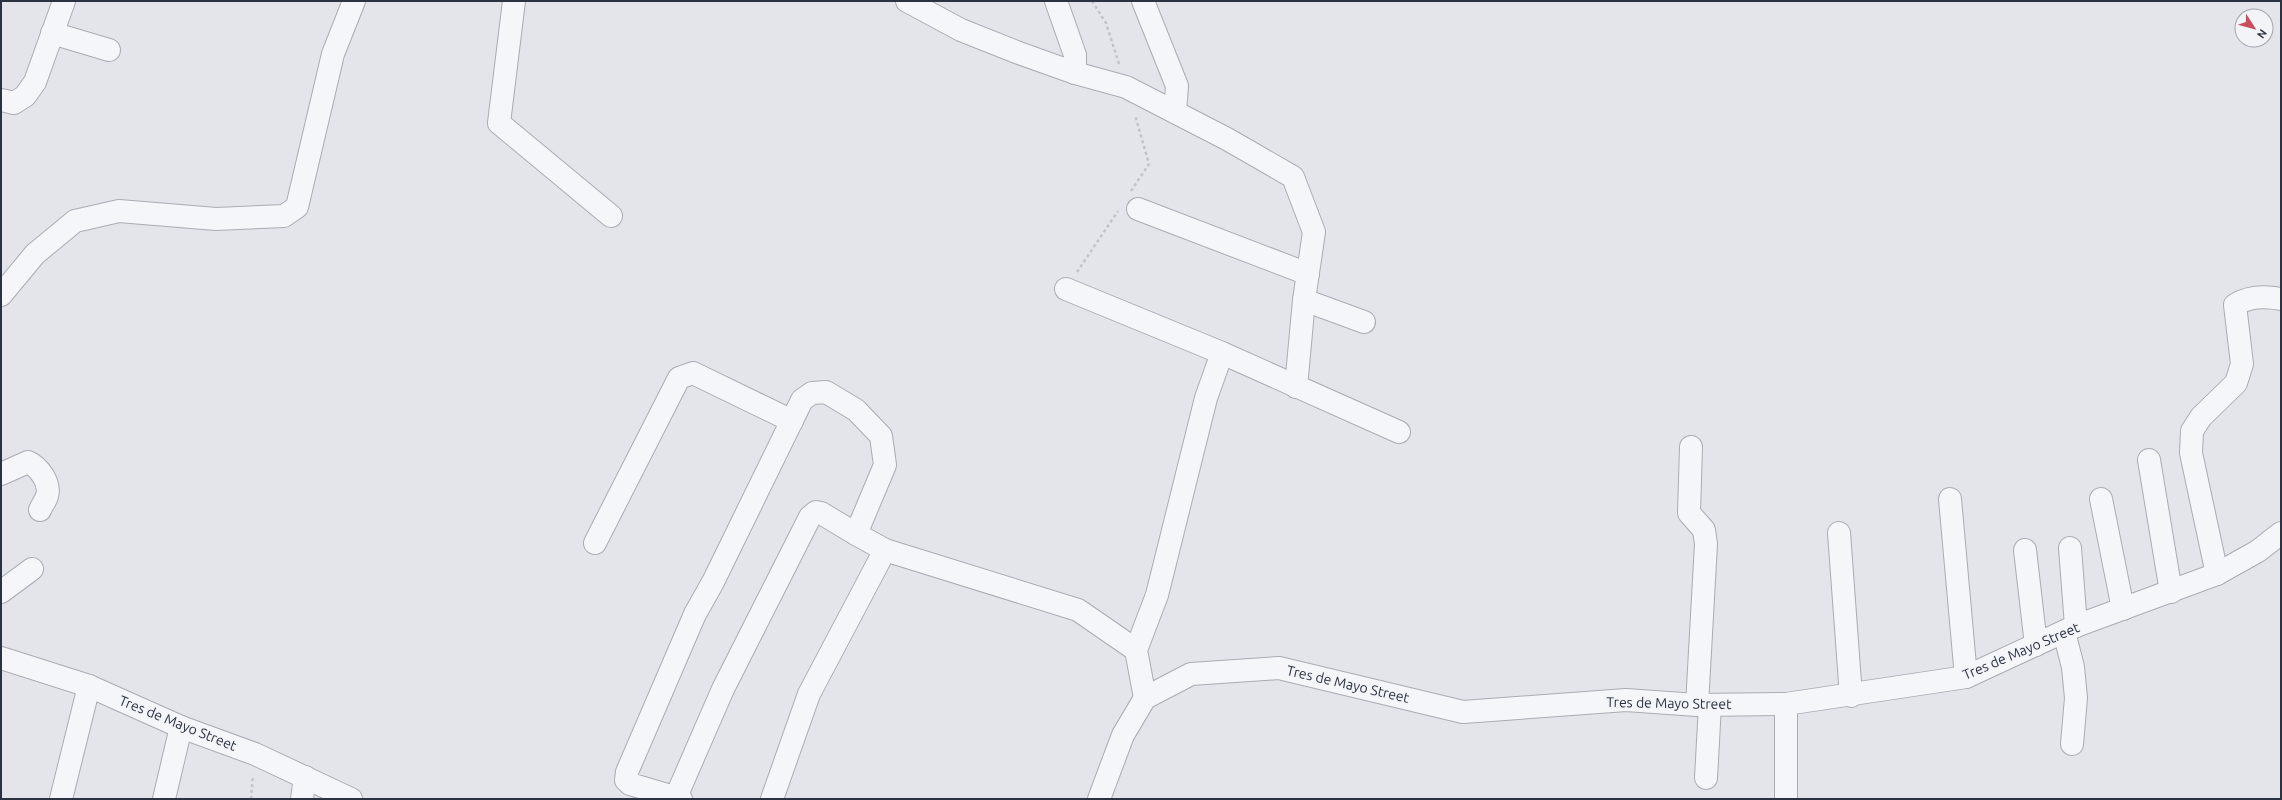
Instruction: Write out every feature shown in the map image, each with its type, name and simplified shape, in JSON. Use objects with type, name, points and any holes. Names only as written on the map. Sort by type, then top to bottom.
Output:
[{"type":"street","points":[[1,100],[14,103],[26,96],[35,82],[64,1]]},
{"type":"street","points":[[1,295],[35,254],[75,221],[119,211],[216,219],[284,216],[296,207],[333,54],[354,1]]},
{"type":"street","points":[[514,1],[499,123],[611,216]]},
{"type":"street","points":[[907,1],[961,30],[1075,73],[1126,87],[1175,112],[1293,177],[1314,232],[1304,300],[1296,387]]},
{"type":"street","points":[[1056,1],[1075,55],[1075,73]]},
{"type":"street","points":[[1143,1],[1177,86],[1175,112]]},
{"type":"street","points":[[52,33],[109,50]]},
{"type":"street","points":[[1128,205],[1308,274]]},
{"type":"street","points":[[1066,289],[1222,353],[1399,432]]},
{"type":"street","points":[[2217,574],[2191,453],[2192,431],[2201,417],[2236,383],[2242,364],[2235,304],[2244,300],[2268,296],[2281,299]]},
{"type":"street","points":[[1304,300],[1364,322]]},
{"type":"street","points":[[1099,799],[1124,735],[1145,698],[1136,650],[1157,596],[1206,398],[1222,353]]},
{"type":"street","points":[[595,543],[679,378],[682,375],[693,373],[792,421]]},
{"type":"street","points":[[856,534],[885,465],[881,436],[856,410],[826,392],[812,393],[802,400],[713,582],[695,614],[627,772],[626,780],[630,784],[679,798],[723,689],[810,517],[816,512],[821,513],[856,534],[885,550],[1078,610],[1136,650]]},
{"type":"street","points":[[1691,447],[1689,513],[1704,530],[1706,544],[1704,705],[1706,778]]},
{"type":"street","points":[[2149,460],[2171,592]]},
{"type":"street","points":[[1,474],[28,462],[33,464],[46,483],[48,494],[40,510]]},
{"type":"street","points":[[1950,499],[1966,677]]},
{"type":"street","points":[[2101,499],[2123,609]]},
{"type":"street","points":[[1839,533],[1851,696]]},
{"type":"street","name":"Tres de Mayo Street","points":[[1145,698],[1191,674],[1279,668],[1463,712],[1626,700],[1704,705],[1786,704],[1851,696],[1966,677],[2070,629],[2217,574],[2258,551],[2281,533]]},
{"type":"street","points":[[2070,548],[2070,629],[2076,698],[2072,744]]},
{"type":"street","points":[[772,799],[809,694],[885,550]]},
{"type":"street","points":[[2025,550],[2036,645]]},
{"type":"street","points":[[1,592],[32,569]]},
{"type":"street","name":"Tres de Mayo Street","points":[[2,662],[89,686],[181,726],[255,754],[305,776],[351,799]]},
{"type":"street","points":[[61,799],[89,686]]},
{"type":"street","points":[[1786,704],[1786,799]]},
{"type":"street","points":[[164,799],[181,726]]},
{"type":"street","points":[[302,799],[305,776]]},
{"type":"path","points":[[1066,289],[1128,205],[1149,164],[1106,23],[1092,1]]}]
